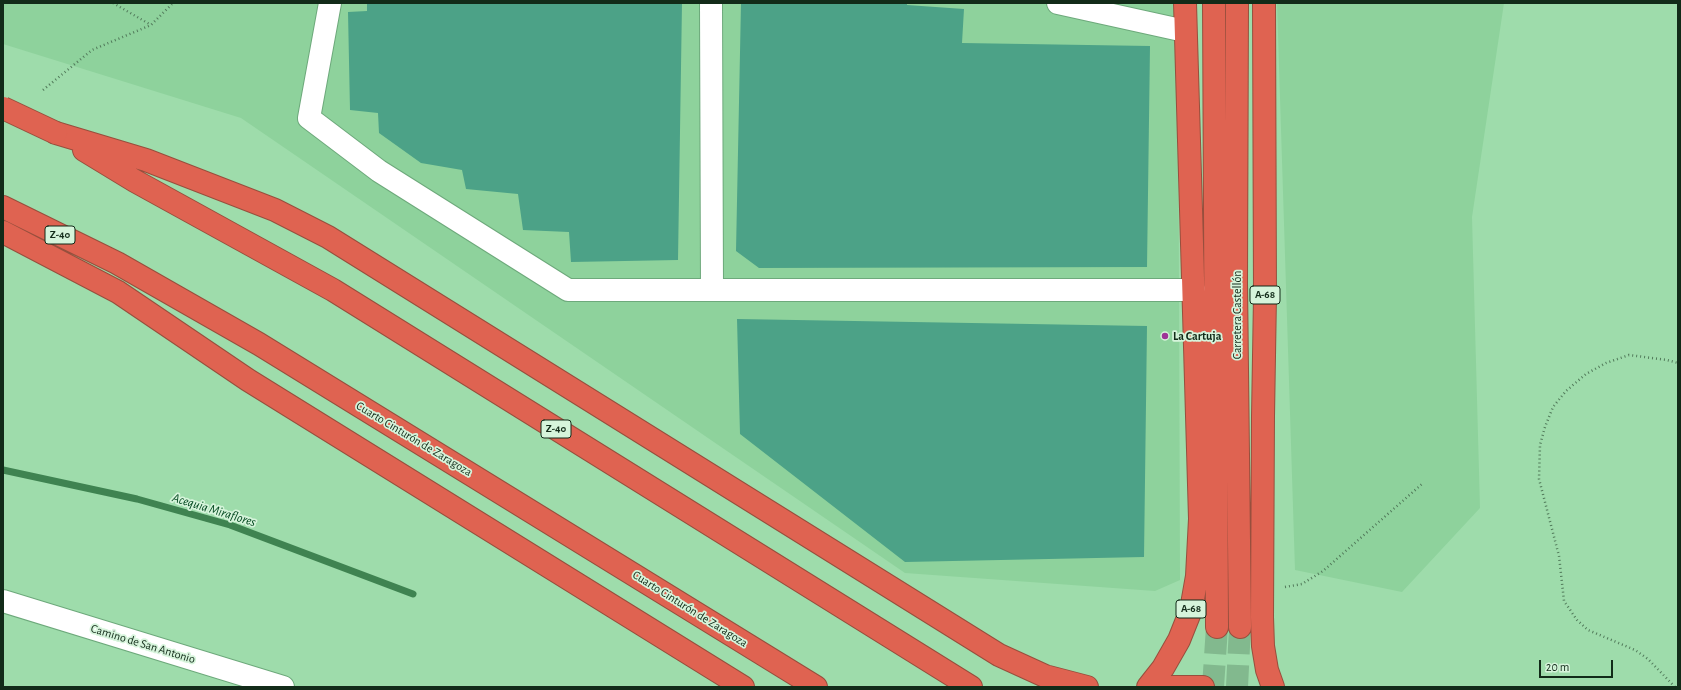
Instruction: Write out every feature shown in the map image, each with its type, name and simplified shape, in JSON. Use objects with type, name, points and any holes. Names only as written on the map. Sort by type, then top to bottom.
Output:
[{"type":"highway","points":[[1185,3],[1194,290]]},
{"type":"highway","name":"Carretera Castellón","points":[[1214,3],[1217,627]]},
{"type":"highway","name":"Carretera Castellón","points":[[1237,3],[1236,283],[1240,627]]},
{"type":"highway","name":"A-68","points":[[1264,3],[1265,296],[1262,588],[1263,646],[1266,670],[1273,687]]},
{"type":"highway","name":"Z-40","points":[[3,108],[56,133],[135,181],[333,290],[971,687]]},
{"type":"highway","points":[[56,133],[146,160],[275,210],[328,238],[999,655],[1045,676],[1088,687]]},
{"type":"highway","name":"Cuarto Cinturón de Zaragoza","points":[[3,207],[117,263],[259,344],[816,687]]},
{"type":"highway","points":[[3,232],[118,292],[248,380],[743,687]]},
{"type":"highway","name":"A-68","points":[[1148,687],[1163,668],[1179,640],[1191,610],[1197,576],[1200,519],[1194,290]]},
{"type":"highway","points":[[1172,687],[1203,687]]},
{"type":"street","points":[[330,3],[309,118],[380,171],[568,290],[1194,290]]},
{"type":"street","points":[[711,3],[712,290]]},
{"type":"street","points":[[1058,3],[1185,31]]},
{"type":"street","name":"Camino de San Antonio","points":[[3,601],[254,683],[283,687]]},
{"type":"path","points":[[113,3],[151,25]]},
{"type":"path","points":[[43,90],[92,50],[151,25],[173,3]]},
{"type":"path","points":[[1674,687],[1648,659],[1639,653],[1588,630],[1577,620],[1564,601],[1559,556],[1539,479],[1540,445],[1553,407],[1566,391],[1586,374],[1606,363],[1629,355],[1678,363]]},
{"type":"path","points":[[1262,588],[1291,587],[1312,579],[1422,484]]},
{"type":"shaded area","points":[[3,3],[1178,3],[1180,580],[1155,591],[905,573],[241,118],[3,44]]},
{"type":"shaded area","points":[[1277,3],[1504,3],[1472,217],[1480,508],[1402,592],[1295,570]]},
{"type":"building","points":[[367,3],[682,3],[678,260],[571,262],[569,232],[523,230],[518,194],[466,189],[462,170],[421,163],[379,133],[378,113],[350,110],[348,12],[367,11]]},
{"type":"building","points":[[741,3],[907,3],[907,5],[964,9],[962,43],[1150,46],[1147,267],[759,268],[736,251]]},
{"type":"building","points":[[737,319],[1147,326],[1144,557],[905,562],[740,434]]},
{"type":"waterway","name":"Acequia Miraflores","points":[[3,470],[137,499],[230,525],[413,594]]},
{"type":"tunnel","points":[[1213,687],[1217,627]]},
{"type":"tunnel","points":[[1237,687],[1240,627]]},
{"type":"place","name":"La Cartuja","points":[[1165,336]]}]
